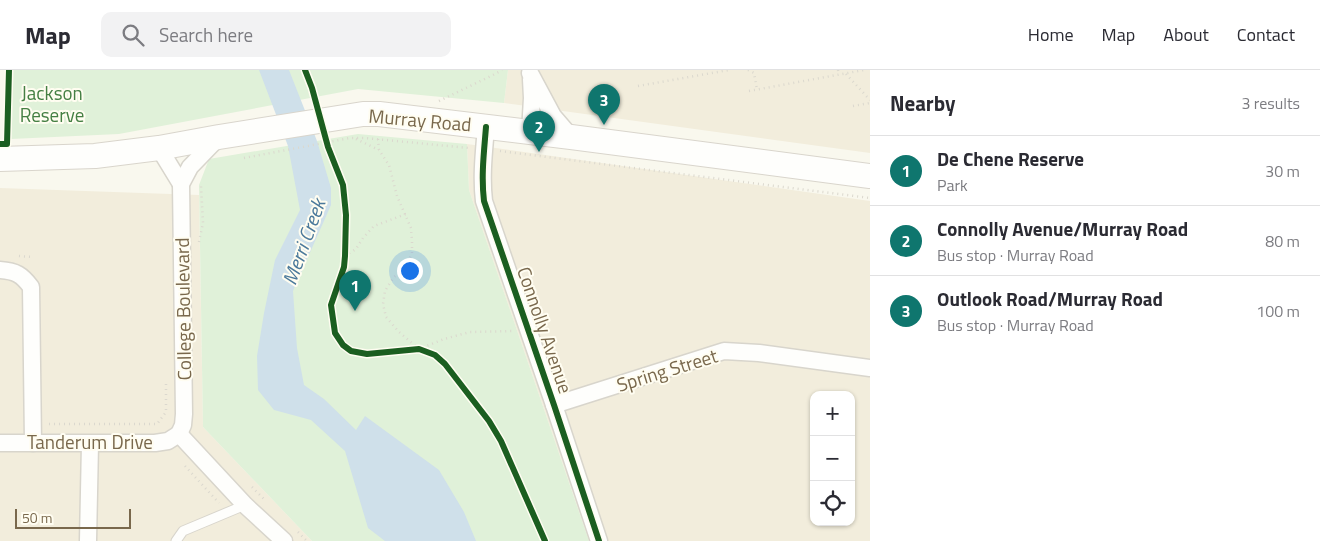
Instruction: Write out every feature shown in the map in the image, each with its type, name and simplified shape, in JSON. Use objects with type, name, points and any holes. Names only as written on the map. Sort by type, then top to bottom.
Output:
[{"type":"main road","name":"Murray Road","points":[[0,160],[95,156],[159,148],[362,114],[379,114],[485,138],[530,132],[870,176]]},
{"type":"street","points":[[530,72],[532,98],[530,132]]},
{"type":"street","points":[[530,72],[553,116],[571,137]]},
{"type":"street","points":[[181,184],[190,166],[219,137]]},
{"type":"street","name":"Connolly Avenue","points":[[485,138],[482,169],[484,201],[599,541]]},
{"type":"street","points":[[159,148],[181,184]]},
{"type":"street","name":"College Boulevard","points":[[179,434],[183,425],[184,414],[181,184]]},
{"type":"street","points":[[0,270],[11,270],[23,277],[31,287],[33,443]]},
{"type":"street","name":"Spring Street","points":[[554,404],[724,351],[870,368]]},
{"type":"street","points":[[179,434],[245,505],[288,534]]},
{"type":"street","name":"Tanderum Drive","points":[[0,443],[155,444],[168,441],[179,434]]},
{"type":"street","points":[[88,541],[90,444]]},
{"type":"lane","points":[[176,541],[183,531],[245,505]]},
{"type":"path","points":[[437,102],[502,70]]},
{"type":"path","points":[[638,86],[730,70]]},
{"type":"path","points":[[748,70],[754,73],[757,90]]},
{"type":"path","points":[[838,70],[839,75]]},
{"type":"path","points":[[749,91],[864,70]]},
{"type":"path","points":[[846,74],[870,102],[853,106]]},
{"type":"path","points":[[326,138],[328,147]]},
{"type":"path","points":[[244,158],[350,138],[485,138],[870,198]]},
{"type":"path","points":[[350,138],[379,150]]},
{"type":"path","points":[[378,139],[379,150],[388,165],[397,196],[411,228],[412,254],[404,268],[393,278],[385,290],[383,304],[386,317],[399,332],[419,349],[427,352]]},
{"type":"path","points":[[197,249],[203,223],[201,186]]},
{"type":"path","points":[[345,258],[374,226],[406,214]]},
{"type":"path","points":[[345,258],[346,248]]},
{"type":"path","points":[[412,350],[470,332],[529,330]]},
{"type":"path","points":[[32,422],[47,424],[156,424],[166,412],[166,381]]},
{"type":"path","points":[[184,464],[228,512]]},
{"type":"path","points":[[247,482],[267,502]]},
{"type":"path","points":[[288,534],[307,541]]},
{"type":"shaded area","points":[[508,70],[870,70],[870,153],[504,103]]},
{"type":"shaded area","points":[[467,144],[870,201],[870,541],[589,541],[469,190]]},
{"type":"shaded area","points":[[0,188],[199,195],[203,427],[312,541],[0,541]]},
{"type":"green space","name":"Jackson Reserve","points":[[9,70],[508,70],[504,103],[358,89],[119,134],[11,139],[8,106]]},
{"type":"green space","points":[[358,134],[467,144],[469,190],[589,541],[312,541],[203,427],[199,185],[209,159]]},
{"type":"water","name":"Merri Creek","points":[[259,70],[289,70],[317,141],[331,188],[331,205],[293,291],[297,348],[304,385],[324,399],[356,430],[365,416],[439,470],[464,512],[476,541],[385,541],[368,528],[345,451],[311,420],[274,410],[258,390],[257,356],[275,260],[300,210],[288,146]]},
{"type":"cycle path","points":[[0,144],[7,144],[9,70]]},
{"type":"cycle path","points":[[305,70],[312,88],[328,147],[343,185],[346,215],[345,256],[344,267],[331,305],[335,333],[343,345],[351,351],[367,354],[419,349],[435,355],[445,364],[489,421],[501,441],[545,541]]},
{"type":"cycle path","points":[[486,127],[483,173],[484,201],[599,541]]},
{"type":"place","name":"Outlook Road/Murray Road","points":[[604,125]]},
{"type":"place","name":"Connolly Avenue/Murray Road","points":[[539,152]]},
{"type":"place","name":"De Chene Reserve","points":[[355,311]]}]
